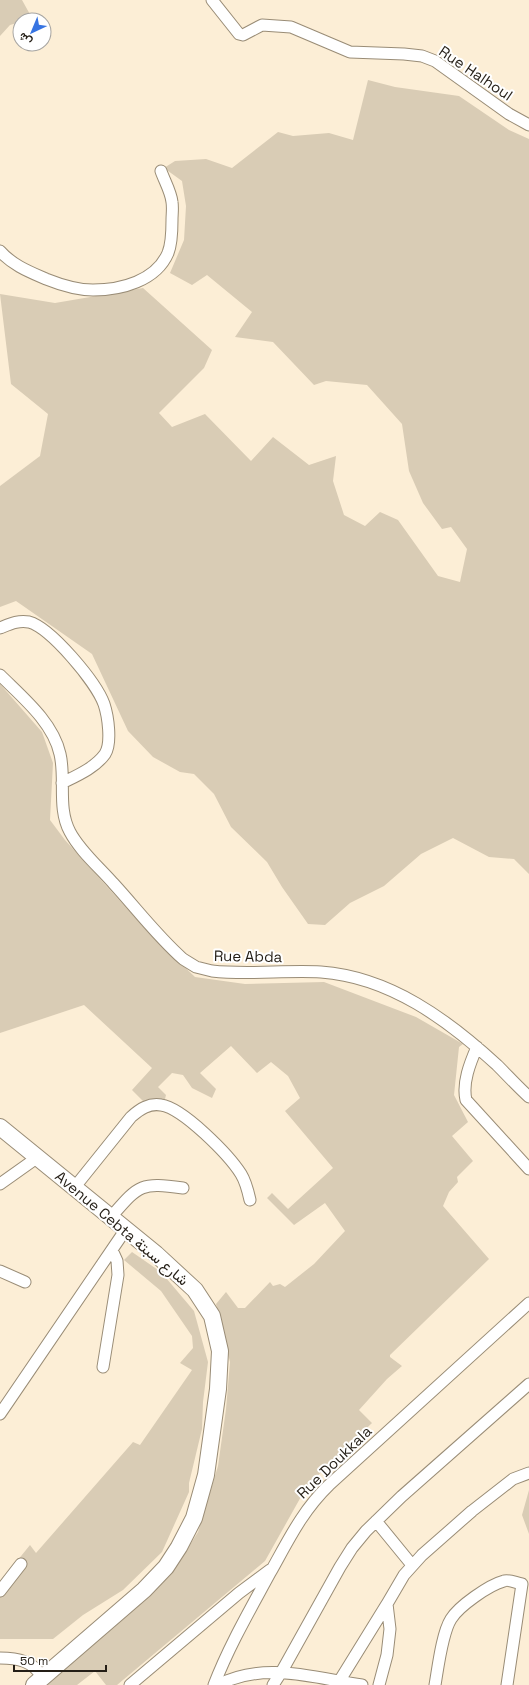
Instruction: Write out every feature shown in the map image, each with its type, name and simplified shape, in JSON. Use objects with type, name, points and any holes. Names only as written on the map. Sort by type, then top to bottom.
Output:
[{"type":"street","name":"Rue Halhoul","points":[[212,0],[239,34],[244,35],[262,25],[291,27],[350,52],[404,54],[422,56],[435,60],[509,114],[529,125]]},
{"type":"street","points":[[0,251],[7,258],[38,276],[73,287],[92,290],[113,289],[145,278],[156,270],[164,261],[172,237],[172,202],[161,171]]},
{"type":"street","points":[[0,628],[10,623],[22,621],[42,628],[82,669],[104,702],[109,730],[105,754],[90,767],[62,783]]},
{"type":"street","name":"Rue Abda","points":[[0,675],[51,731],[60,754],[63,808],[66,822],[77,842],[174,951],[191,965],[204,970],[221,972],[321,972],[362,979],[426,1008],[477,1047],[529,1097]]},
{"type":"street","points":[[477,1047],[469,1066],[465,1092],[466,1100],[529,1169]]},
{"type":"street","points":[[74,1188],[131,1117],[140,1109],[156,1105],[168,1107],[181,1113],[199,1128],[238,1170],[245,1184],[250,1200]]},
{"type":"street","name":"Avenue Cebta شارع سبتة","points":[[0,1127],[171,1266],[195,1290],[212,1316],[218,1339],[221,1362],[206,1475],[194,1518],[179,1547],[166,1567],[144,1590],[38,1681]]},
{"type":"street","points":[[0,1184],[38,1157]]},
{"type":"street","points":[[111,1217],[135,1191],[145,1186],[156,1185],[184,1188]]},
{"type":"street","points":[[0,1414],[126,1229]]},
{"type":"street","points":[[102,1367],[118,1275],[117,1261],[112,1250]]},
{"type":"street","points":[[0,1271],[25,1282]]},
{"type":"street","name":"Rue Doukkala","points":[[214,1685],[231,1644],[301,1517],[322,1492],[529,1303]]},
{"type":"street","points":[[273,1685],[349,1552],[376,1521],[529,1384]]},
{"type":"street","points":[[338,1683],[412,1565],[472,1511],[513,1480],[529,1473]]},
{"type":"street","points":[[376,1521],[412,1565]]},
{"type":"street","points":[[0,1591],[21,1564]]},
{"type":"street","points":[[130,1685],[239,1593],[273,1567]]},
{"type":"street","points":[[435,1685],[441,1649],[451,1619],[459,1610],[483,1592],[505,1580],[522,1584],[507,1685]]},
{"type":"street","points":[[379,1685],[387,1655],[390,1629],[387,1604]]},
{"type":"street","points":[[0,1658],[15,1659],[32,1665],[37,1669],[38,1681]]},
{"type":"street","points":[[218,1685],[237,1677],[254,1673],[282,1671],[338,1683],[362,1685]]},
{"type":"shaded area","points":[[0,0],[22,0],[29,12],[12,12],[12,24],[0,36]]},
{"type":"shaded area","points":[[368,80],[395,87],[459,96],[509,130],[529,139],[529,874],[514,859],[489,857],[453,838],[421,854],[384,886],[350,903],[325,925],[308,924],[282,887],[267,862],[231,827],[214,794],[194,774],[180,772],[153,757],[128,731],[92,654],[16,601],[0,607],[0,486],[40,456],[48,414],[11,384],[0,294],[55,303],[143,288],[212,350],[204,368],[159,413],[172,427],[205,414],[251,461],[273,437],[309,465],[336,456],[333,481],[344,515],[365,526],[380,512],[398,520],[438,576],[460,582],[467,549],[451,527],[442,529],[423,503],[409,471],[402,424],[367,385],[326,381],[314,385],[273,342],[235,337],[252,312],[207,275],[192,285],[170,273],[184,240],[186,206],[182,181],[164,168],[175,161],[206,159],[232,168],[278,132],[293,136],[329,133],[353,140]]},
{"type":"shaded area","points":[[0,684],[42,732],[53,763],[50,820],[65,840],[148,932],[195,977],[245,984],[324,982],[416,1017],[463,1044],[459,1047],[454,1095],[468,1122],[452,1136],[473,1161],[457,1177],[458,1182],[449,1192],[443,1206],[489,1259],[390,1355],[390,1357],[402,1366],[387,1379],[359,1410],[372,1423],[307,1486],[265,1561],[117,1685],[106,1685],[95,1671],[77,1685],[42,1685],[161,1580],[183,1556],[198,1532],[218,1466],[226,1409],[230,1362],[216,1304],[226,1292],[238,1308],[245,1308],[270,1282],[273,1286],[280,1284],[285,1287],[314,1264],[345,1231],[325,1203],[294,1225],[267,1198],[272,1193],[288,1209],[333,1168],[285,1111],[300,1098],[288,1076],[271,1062],[257,1073],[231,1046],[200,1073],[216,1089],[212,1098],[192,1088],[183,1075],[172,1073],[158,1087],[166,1095],[165,1099],[145,1103],[132,1090],[152,1068],[84,1005],[0,1033]]},
{"type":"shaded area","points":[[132,1252],[161,1272],[194,1311],[208,1362],[203,1402],[202,1429],[189,1483],[189,1492],[162,1552],[123,1590],[83,1615],[53,1639],[0,1639],[0,1582],[30,1545],[36,1553],[133,1442],[140,1445],[192,1370],[180,1363],[193,1348],[192,1336],[161,1291],[124,1260]]},
{"type":"shaded area","points":[[529,1490],[529,1534],[522,1515]]}]
